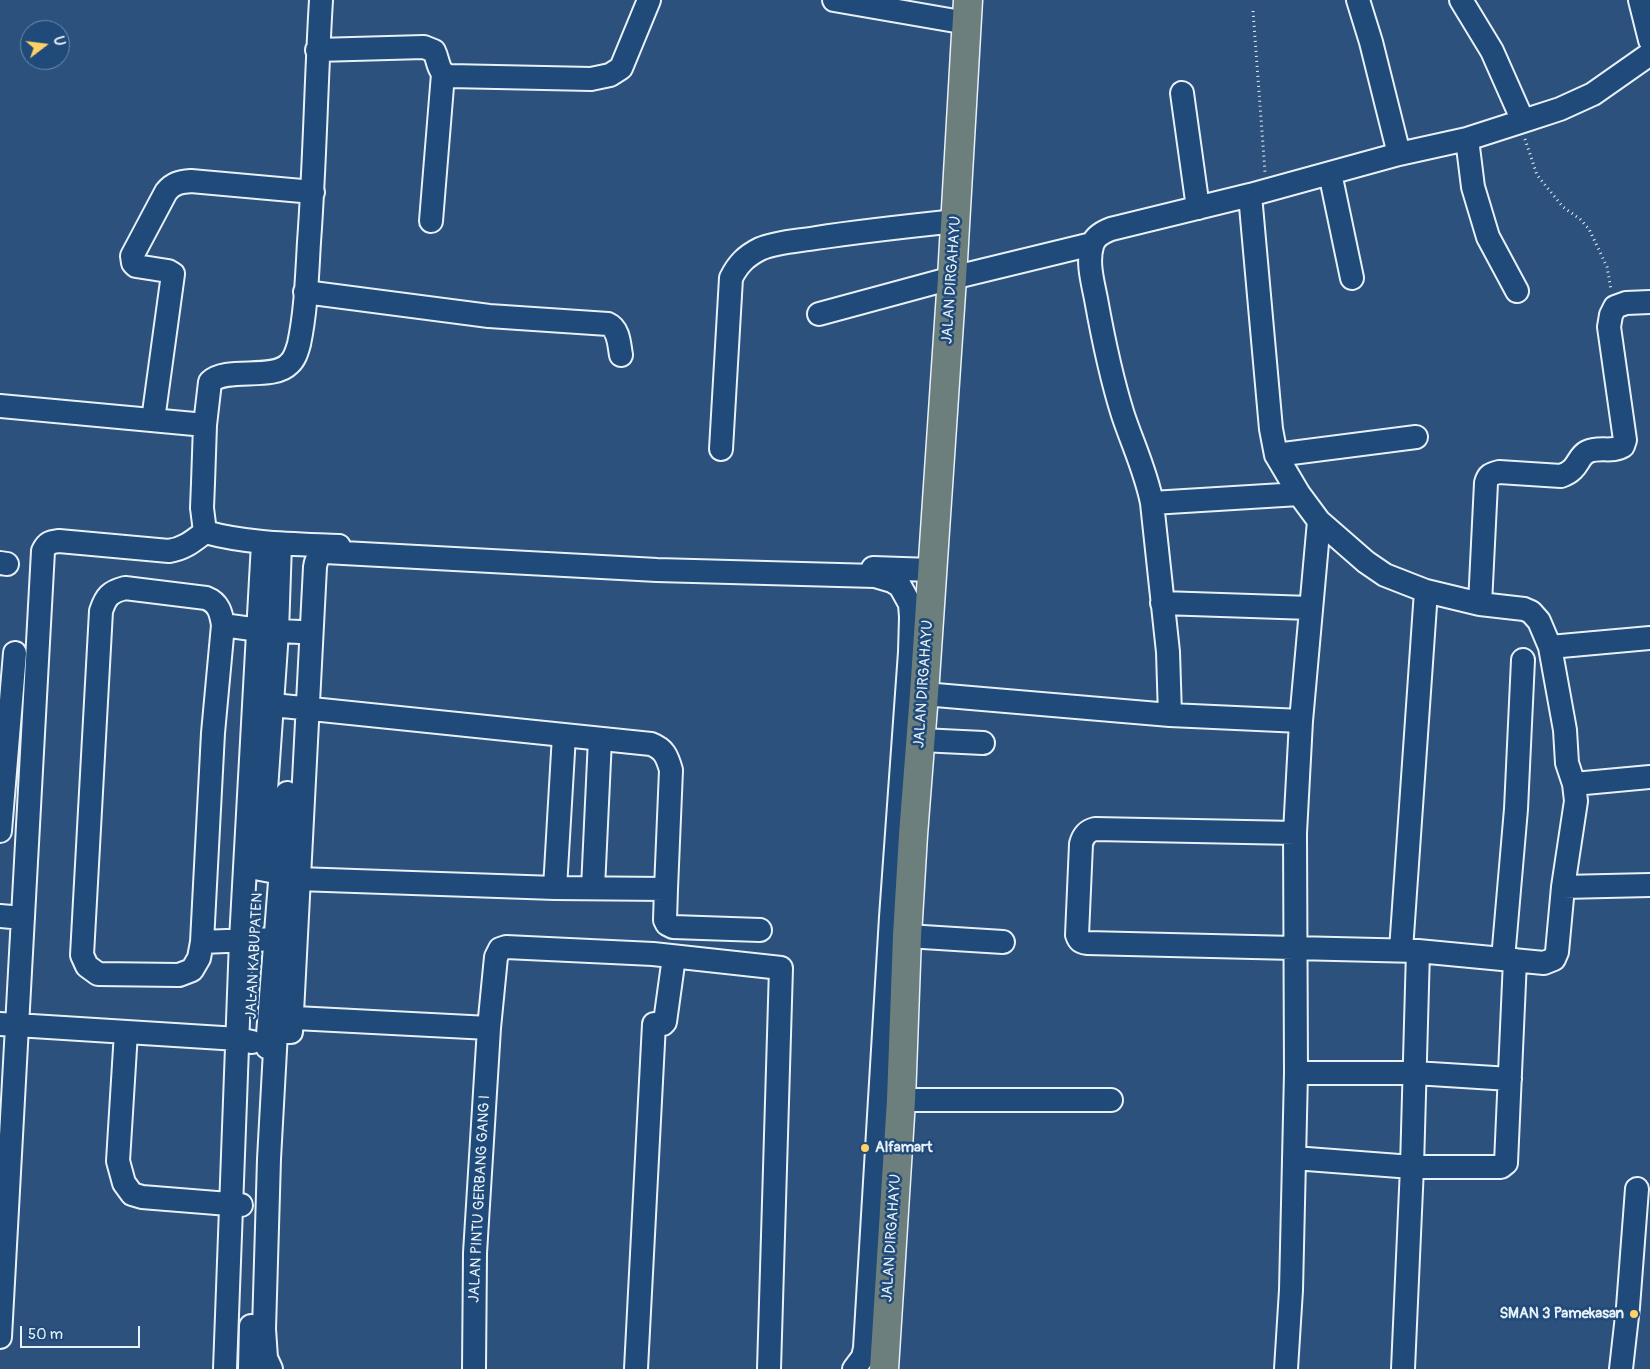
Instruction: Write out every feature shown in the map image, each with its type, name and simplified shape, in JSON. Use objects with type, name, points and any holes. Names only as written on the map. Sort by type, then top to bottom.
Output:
[{"type":"main road","name":"JALAN DIRGAHAYU","points":[[884,1369],[901,1100],[907,936],[956,221],[967,12]]},
{"type":"street","points":[[205,532],[202,508],[205,425],[210,382],[225,376],[280,371],[295,356],[299,343],[306,292],[320,0]]},
{"type":"street","points":[[317,50],[424,47],[434,51],[439,68],[443,74],[449,76],[591,79],[610,75],[621,68],[649,0]]},
{"type":"street","points":[[834,0],[967,12]]},
{"type":"street","points":[[1358,0],[1371,42],[1399,154]]},
{"type":"street","points":[[1461,0],[1492,51],[1523,121]]},
{"type":"street","points":[[1640,0],[1650,40]]},
{"type":"street","points":[[819,314],[952,278],[1092,244],[1104,232],[1111,229],[1258,193],[1399,154],[1467,139],[1560,108],[1593,94],[1650,54]]},
{"type":"street","points":[[430,221],[443,74]]},
{"type":"street","points":[[1182,93],[1198,208]]},
{"type":"street","points":[[1467,139],[1472,187],[1488,237],[1517,291]]},
{"type":"street","points":[[1330,173],[1352,278]]},
{"type":"street","points":[[153,420],[173,274],[168,271],[136,266],[133,263],[132,256],[166,192],[178,182],[191,181],[312,192]]},
{"type":"street","points":[[1258,193],[1271,429],[1276,455],[1300,494],[1319,521],[1385,576],[1426,591],[1480,604],[1524,609],[1531,612],[1539,620],[1550,647],[1564,730],[1567,763],[1574,784],[1576,801],[1563,887],[1557,952],[1554,959],[1544,963],[1409,950],[1087,944],[1081,942],[1077,935],[1081,844],[1082,838],[1090,830],[1295,833]]},
{"type":"street","points":[[721,449],[731,278],[737,266],[746,257],[762,248],[787,242],[871,230],[956,221]]},
{"type":"street","points":[[1092,244],[1090,257],[1091,271],[1104,342],[1124,416],[1148,482],[1152,503],[1168,652],[1170,716]]},
{"type":"street","points":[[306,292],[488,316],[608,324],[616,332],[621,355]]},
{"type":"street","points":[[1480,604],[1486,483],[1488,477],[1490,474],[1499,472],[1561,476],[1567,474],[1575,467],[1585,453],[1591,450],[1618,450],[1624,446],[1626,440],[1609,327],[1611,315],[1615,307],[1626,303],[1650,302]]},
{"type":"street","points":[[0,406],[205,425]]},
{"type":"street","points":[[1276,455],[1416,436]]},
{"type":"street","points":[[1152,503],[1300,494]]},
{"type":"street","points":[[1286,1369],[1291,1290],[1296,1073],[1295,833],[1301,721],[1319,521]]},
{"type":"street","points":[[0,1337],[9,1025],[23,918],[43,551],[46,544],[59,541],[169,551],[185,547],[205,532],[272,543],[306,545],[932,570]]},
{"type":"street","name":"JALAN KABUPATEN","points":[[272,543],[268,631],[291,708]]},
{"type":"street","name":"JALAN KABUPATEN","points":[[237,1369],[236,1205],[252,1042],[271,1016],[257,940],[280,874],[291,708],[300,632],[306,545]]},
{"type":"street","points":[[760,930],[673,927],[667,924],[665,920],[671,770],[668,757],[660,748],[650,744],[291,708],[316,560],[320,554],[325,552],[657,570],[875,576],[892,581],[900,586],[910,604],[910,652],[891,917],[865,1348],[863,1357],[854,1369]]},
{"type":"street","points":[[125,588],[206,598],[213,601],[221,612],[223,625],[213,732],[202,942],[199,958],[192,970],[179,975],[98,974],[87,966],[82,955],[101,611],[105,599],[115,591],[125,588]]},
{"type":"street","points":[[1403,1369],[1415,1074],[1409,950],[1426,591]]},
{"type":"street","points":[[1162,603],[1310,608]]},
{"type":"street","points":[[223,625],[268,631],[300,632]]},
{"type":"street","points":[[9,1025],[252,1042],[268,631]]},
{"type":"street","points":[[1550,647],[1650,638]]},
{"type":"street","points":[[0,832],[15,653]]},
{"type":"street","points":[[1294,1158],[1412,1167],[1501,1167],[1506,1163],[1510,1079],[1509,959],[1523,660]]},
{"type":"street","points":[[924,694],[1170,716],[1301,721]]},
{"type":"street","points":[[555,888],[564,735]]},
{"type":"street","points":[[593,888],[600,739]]},
{"type":"street","points":[[921,740],[984,743]]},
{"type":"street","points":[[1574,784],[1650,777]]},
{"type":"street","points":[[271,1016],[280,874],[555,888],[666,889]]},
{"type":"street","points":[[1563,887],[1650,885]]},
{"type":"street","points":[[0,916],[23,918]]},
{"type":"street","points":[[907,936],[1003,942]]},
{"type":"street","points":[[202,942],[257,940]]},
{"type":"street","name":"JALAN PINTU GERBANG GANG I","points":[[474,1369],[475,1252],[489,1028],[496,956],[500,949],[513,948],[653,954],[674,957]]},
{"type":"street","points":[[636,1369],[654,1024],[665,1023],[674,957],[781,968],[769,1369]]},
{"type":"street","points":[[271,1016],[489,1028]]},
{"type":"street","points":[[271,1016],[291,1032],[276,1032],[269,1160],[264,1329],[266,1358],[271,1369]]},
{"type":"street","points":[[126,1032],[118,1160],[124,1183],[132,1194],[142,1197],[236,1205],[225,1369]]},
{"type":"street","name":"JALAN KABUPATEN","points":[[250,1369],[256,1161],[252,1042]]},
{"type":"street","points":[[1296,1073],[1415,1074],[1510,1079]]},
{"type":"street","points":[[901,1100],[1111,1100]]},
{"type":"street","points":[[1621,1369],[1637,1189]]},
{"type":"path","points":[[1253,11],[1258,193]]},
{"type":"path","points":[[1523,121],[1526,142],[1536,176],[1562,207],[1580,219],[1588,229],[1607,267],[1615,307]]},
{"type":"place","name":"Alfamart","points":[[865,1148]]},
{"type":"place","name":"SMAN 3 Pamekasan","points":[[1634,1314]]}]
